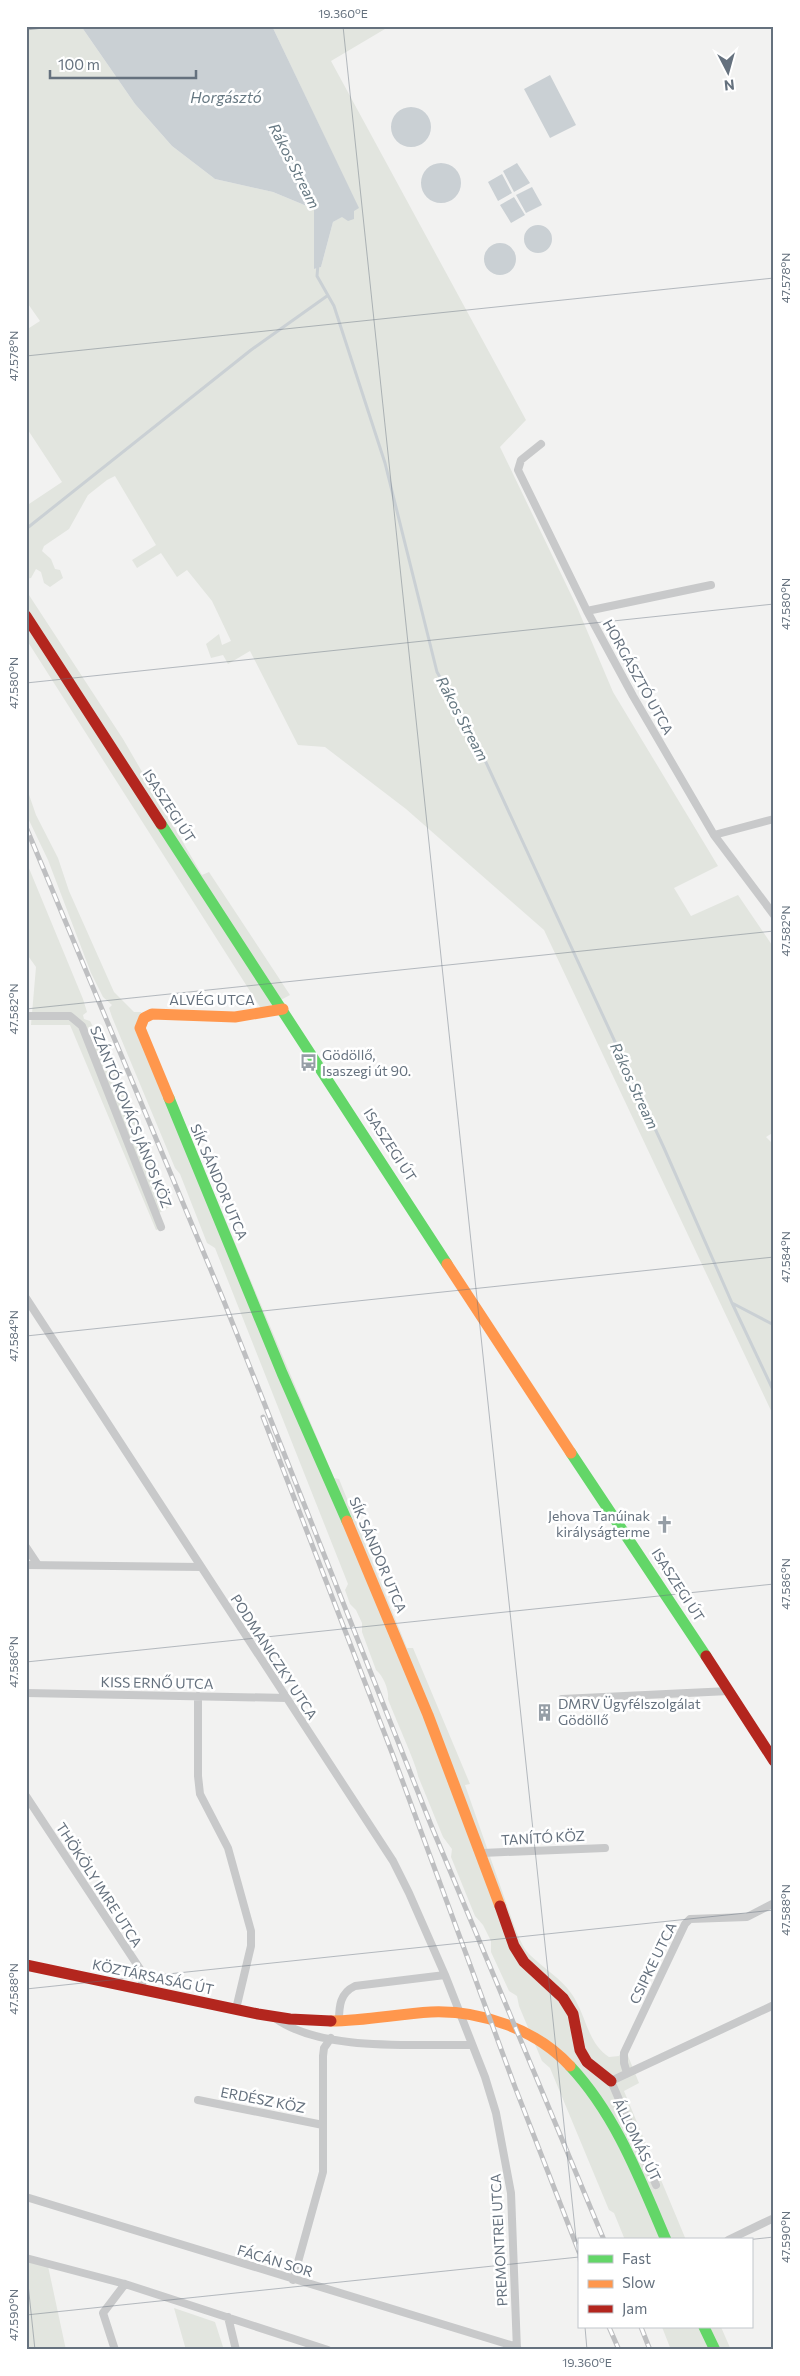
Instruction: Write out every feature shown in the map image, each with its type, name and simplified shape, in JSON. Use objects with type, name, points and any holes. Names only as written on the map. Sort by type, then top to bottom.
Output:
[{"type":"main road","name":"ISASZEGI ÚT","points":[[26,616],[544,1413],[774,1762]]},
{"type":"main road","name":"ALVÉG UTCA","points":[[142,1020],[152,1014],[247,1016],[269,1014],[283,1009]]},
{"type":"main road","name":"SÍK SÁNDOR UTCA","points":[[142,1020],[141,1031],[153,1064],[282,1373],[360,1550],[428,1715],[482,1853],[519,1956],[563,1998],[572,2014],[580,2050],[587,2062],[611,2081]]},
{"type":"main road","name":"KÖZTÁRSASÁG ÚT","points":[[26,1965],[273,2016],[339,2020],[430,2012]]},
{"type":"main road","name":"ÁLLOMÁS ÚT","points":[[430,2012],[482,2018],[533,2037],[558,2053],[583,2076],[620,2133],[665,2238]]},
{"type":"main road","points":[[704,2328],[715,2350]]},
{"type":"street","name":"HORGÁSZTÓ UTCA","points":[[541,444],[521,460],[518,470],[587,611],[633,696],[714,835],[774,916]]},
{"type":"street","points":[[587,611],[711,585]]},
{"type":"street","points":[[714,835],[774,819]]},
{"type":"street","name":"SZÁNTÓ KOVÁCS JÁNOS KÖZ","points":[[26,1016],[68,1016],[76,1019],[85,1032],[161,1227]]},
{"type":"street","name":"PODMANICZKY UTCA","points":[[26,1298],[397,1868],[445,1975],[471,2045]]},
{"type":"street","points":[[26,1547],[38,1565]]},
{"type":"street","points":[[26,1565],[200,1567]]},
{"type":"street","points":[[562,1699],[729,1691]]},
{"type":"street","name":"KISS ERNŐ UTCA","points":[[26,1692],[287,1698]]},
{"type":"street","points":[[198,1696],[198,1776],[200,1794],[228,1848],[251,1931],[251,1946],[236,2009]]},
{"type":"street","name":"THÖKÖLY IMRE UTCA","points":[[26,1796],[140,1969],[143,1990]]},
{"type":"street","name":"TANÍTÓ KÖZ","points":[[482,1853],[605,1848]]},
{"type":"street","name":"CSIPKE UTCA","points":[[627,2073],[624,2053],[685,1924],[690,1919],[747,1917],[774,1903]]},
{"type":"street","points":[[339,2020],[342,1998],[348,1990],[355,1986],[445,1975]]},
{"type":"street","points":[[611,2081],[774,2004]]},
{"type":"street","name":"KÖZTÁRSASÁG ÚT","points":[[273,2016],[293,2029],[331,2038],[374,2044],[471,2045]]},
{"type":"street","name":"ERDÉSZ KÖZ","points":[[293,2280],[320,2185],[323,2159],[323,2056],[324,2048],[331,2038]]},
{"type":"street","name":"PREMONTREI UTCA","points":[[471,2045],[485,2077],[507,2163],[511,2193],[517,2348]]},
{"type":"street","name":"ÁLLOMÁS ÚT","points":[[611,2081],[656,2185]]},
{"type":"street","name":"ERDÉSZ KÖZ","points":[[198,2100],[323,2125]]},
{"type":"street","name":"FÁCÁN SOR","points":[[26,2196],[517,2348]]},
{"type":"street","points":[[732,2238],[774,2218]]},
{"type":"street","points":[[26,2258],[125,2284],[328,2350]]},
{"type":"street","points":[[115,2350],[103,2313],[125,2284]]},
{"type":"street","points":[[228,2317],[236,2350]]},
{"type":"shaded area","points":[[26,26],[81,26],[135,104],[172,146],[215,179],[273,192],[314,209],[314,269],[321,267],[333,222],[358,207],[272,26],[390,26],[331,61],[526,420],[500,447],[577,607],[613,692],[718,866],[674,888],[691,916],[738,895],[774,948],[774,1132],[766,1137],[774,1145],[774,1417],[544,930],[406,809],[325,747],[298,745],[250,651],[228,664],[223,655],[211,658],[206,644],[219,634],[222,645],[231,641],[212,601],[187,570],[177,577],[161,553],[137,568],[132,560],[156,545],[115,476],[88,495],[69,529],[44,546],[42,551],[51,559],[55,569],[60,570],[63,578],[50,587],[44,583],[41,572],[36,569],[31,578],[26,579],[26,506],[62,482],[26,427],[26,330],[40,321],[26,301]]},
{"type":"shaded area","points":[[26,581],[27,592],[123,739],[202,875],[209,872],[290,995],[262,1010],[26,639]]},
{"type":"shaded area","points":[[26,786],[36,815],[58,858],[69,891],[114,992],[134,1012],[141,1012],[148,1036],[334,1478],[339,1479],[407,1648],[413,1648],[470,1784],[465,1785],[516,1931],[527,1952],[572,1994],[589,2032],[602,2052],[609,2057],[619,2056],[624,2046],[639,2083],[624,2091],[685,2238],[624,2238],[614,2213],[609,2210],[550,2068],[542,2061],[519,2006],[517,1996],[509,1991],[491,1952],[491,1941],[483,1925],[475,1916],[451,1857],[452,1849],[443,1837],[388,1699],[385,1684],[376,1670],[362,1632],[362,1623],[356,1610],[350,1604],[345,1590],[348,1584],[215,1248],[207,1243],[180,1174],[175,1168],[112,1017],[109,1008],[112,1005],[103,997],[91,973],[48,860],[26,814]]},
{"type":"shaded area","points":[[26,861],[83,999],[87,1012],[83,1015],[84,1019],[90,1021],[108,1056],[159,1177],[159,1183],[171,1206],[159,1213],[164,1228],[156,1230],[70,1025],[31,1025],[36,967],[26,953]]},
{"type":"shaded area","points":[[26,2260],[48,2266],[66,2350],[26,2350]]},
{"type":"shaded area","points":[[174,2308],[215,2322],[224,2350],[186,2350]]},
{"type":"shaded area","points":[[662,2328],[721,2328],[731,2350],[671,2350]]},
{"type":"water","name":"Horgásztó","points":[[81,26],[272,26],[359,208],[354,211],[354,219],[348,221],[342,217],[333,222],[321,267],[314,269],[314,209],[273,192],[215,179],[172,146],[135,104]]},
{"type":"water","points":[[550,75],[576,125],[550,138],[524,89]]},
{"type":"water","points":[[415,107],[422,110],[428,116],[431,127],[430,135],[422,144],[415,147],[407,147],[400,144],[392,135],[391,123],[394,116],[403,108]]},
{"type":"water","points":[[441,163],[455,169],[461,183],[455,197],[441,203],[427,197],[421,183],[427,169]]},
{"type":"water","points":[[517,163],[530,183],[514,192],[503,171]]},
{"type":"water","points":[[502,174],[512,193],[498,201],[488,182]]},
{"type":"water","points":[[532,187],[542,205],[526,213],[516,195]]},
{"type":"water","points":[[514,197],[525,215],[511,223],[500,205]]},
{"type":"water","points":[[538,225],[548,229],[552,239],[548,249],[538,253],[528,249],[524,239],[528,229]]},
{"type":"water","points":[[500,243],[511,248],[516,259],[511,270],[500,275],[489,270],[484,259],[489,248]]},
{"type":"waterway","name":"Rákos Stream","points":[[318,264],[317,276],[334,306],[385,463],[437,672],[472,732],[774,1392]]},
{"type":"waterway","points":[[26,529],[251,350],[327,296]]},
{"type":"waterway","points":[[732,1303],[774,1325]]},
{"type":"railway","points":[[26,827],[223,1299],[431,1825],[603,2238]]},
{"type":"railway","points":[[263,1417],[394,1758],[515,2087],[578,2249]]},
{"type":"railway","points":[[609,2328],[619,2350]]},
{"type":"railway","points":[[641,2328],[650,2350]]},
{"type":"traffic: fast","points":[[161,824],[447,1264]]},
{"type":"traffic: fast","points":[[169,1098],[282,1373],[347,1521]]},
{"type":"traffic: fast","points":[[571,1453],[706,1656]]},
{"type":"traffic: fast","points":[[570,2066],[601,2105],[626,2148],[665,2238]]},
{"type":"traffic: fast","points":[[704,2328],[715,2350]]},
{"type":"traffic: slow","points":[[169,1098],[140,1028],[144,1018],[152,1014],[235,1017],[283,1009]]},
{"type":"traffic: slow","points":[[447,1264],[571,1453]]},
{"type":"traffic: slow","points":[[347,1521],[428,1715],[500,1906]]},
{"type":"traffic: slow","points":[[331,2021],[431,2012],[469,2014],[488,2018],[524,2032],[556,2053],[570,2066]]},
{"type":"traffic: jam","points":[[26,616],[161,824]]},
{"type":"traffic: jam","points":[[706,1656],[774,1761]]},
{"type":"traffic: jam","points":[[500,1906],[514,1946],[524,1962],[563,1998],[573,2014],[580,2050],[587,2062],[611,2081]]},
{"type":"traffic: jam","points":[[26,1965],[258,2014],[290,2019],[331,2021]]},
{"type":"place","name":"Gödöllő, Isaszegi út 90.","points":[[308,1063]]},
{"type":"place","name":"Jehova Tanúinak királyságterme","points":[[664,1524]]},
{"type":"place","name":"DMRV Ügyfélszolgálat Gödöllő","points":[[544,1712]]}]
